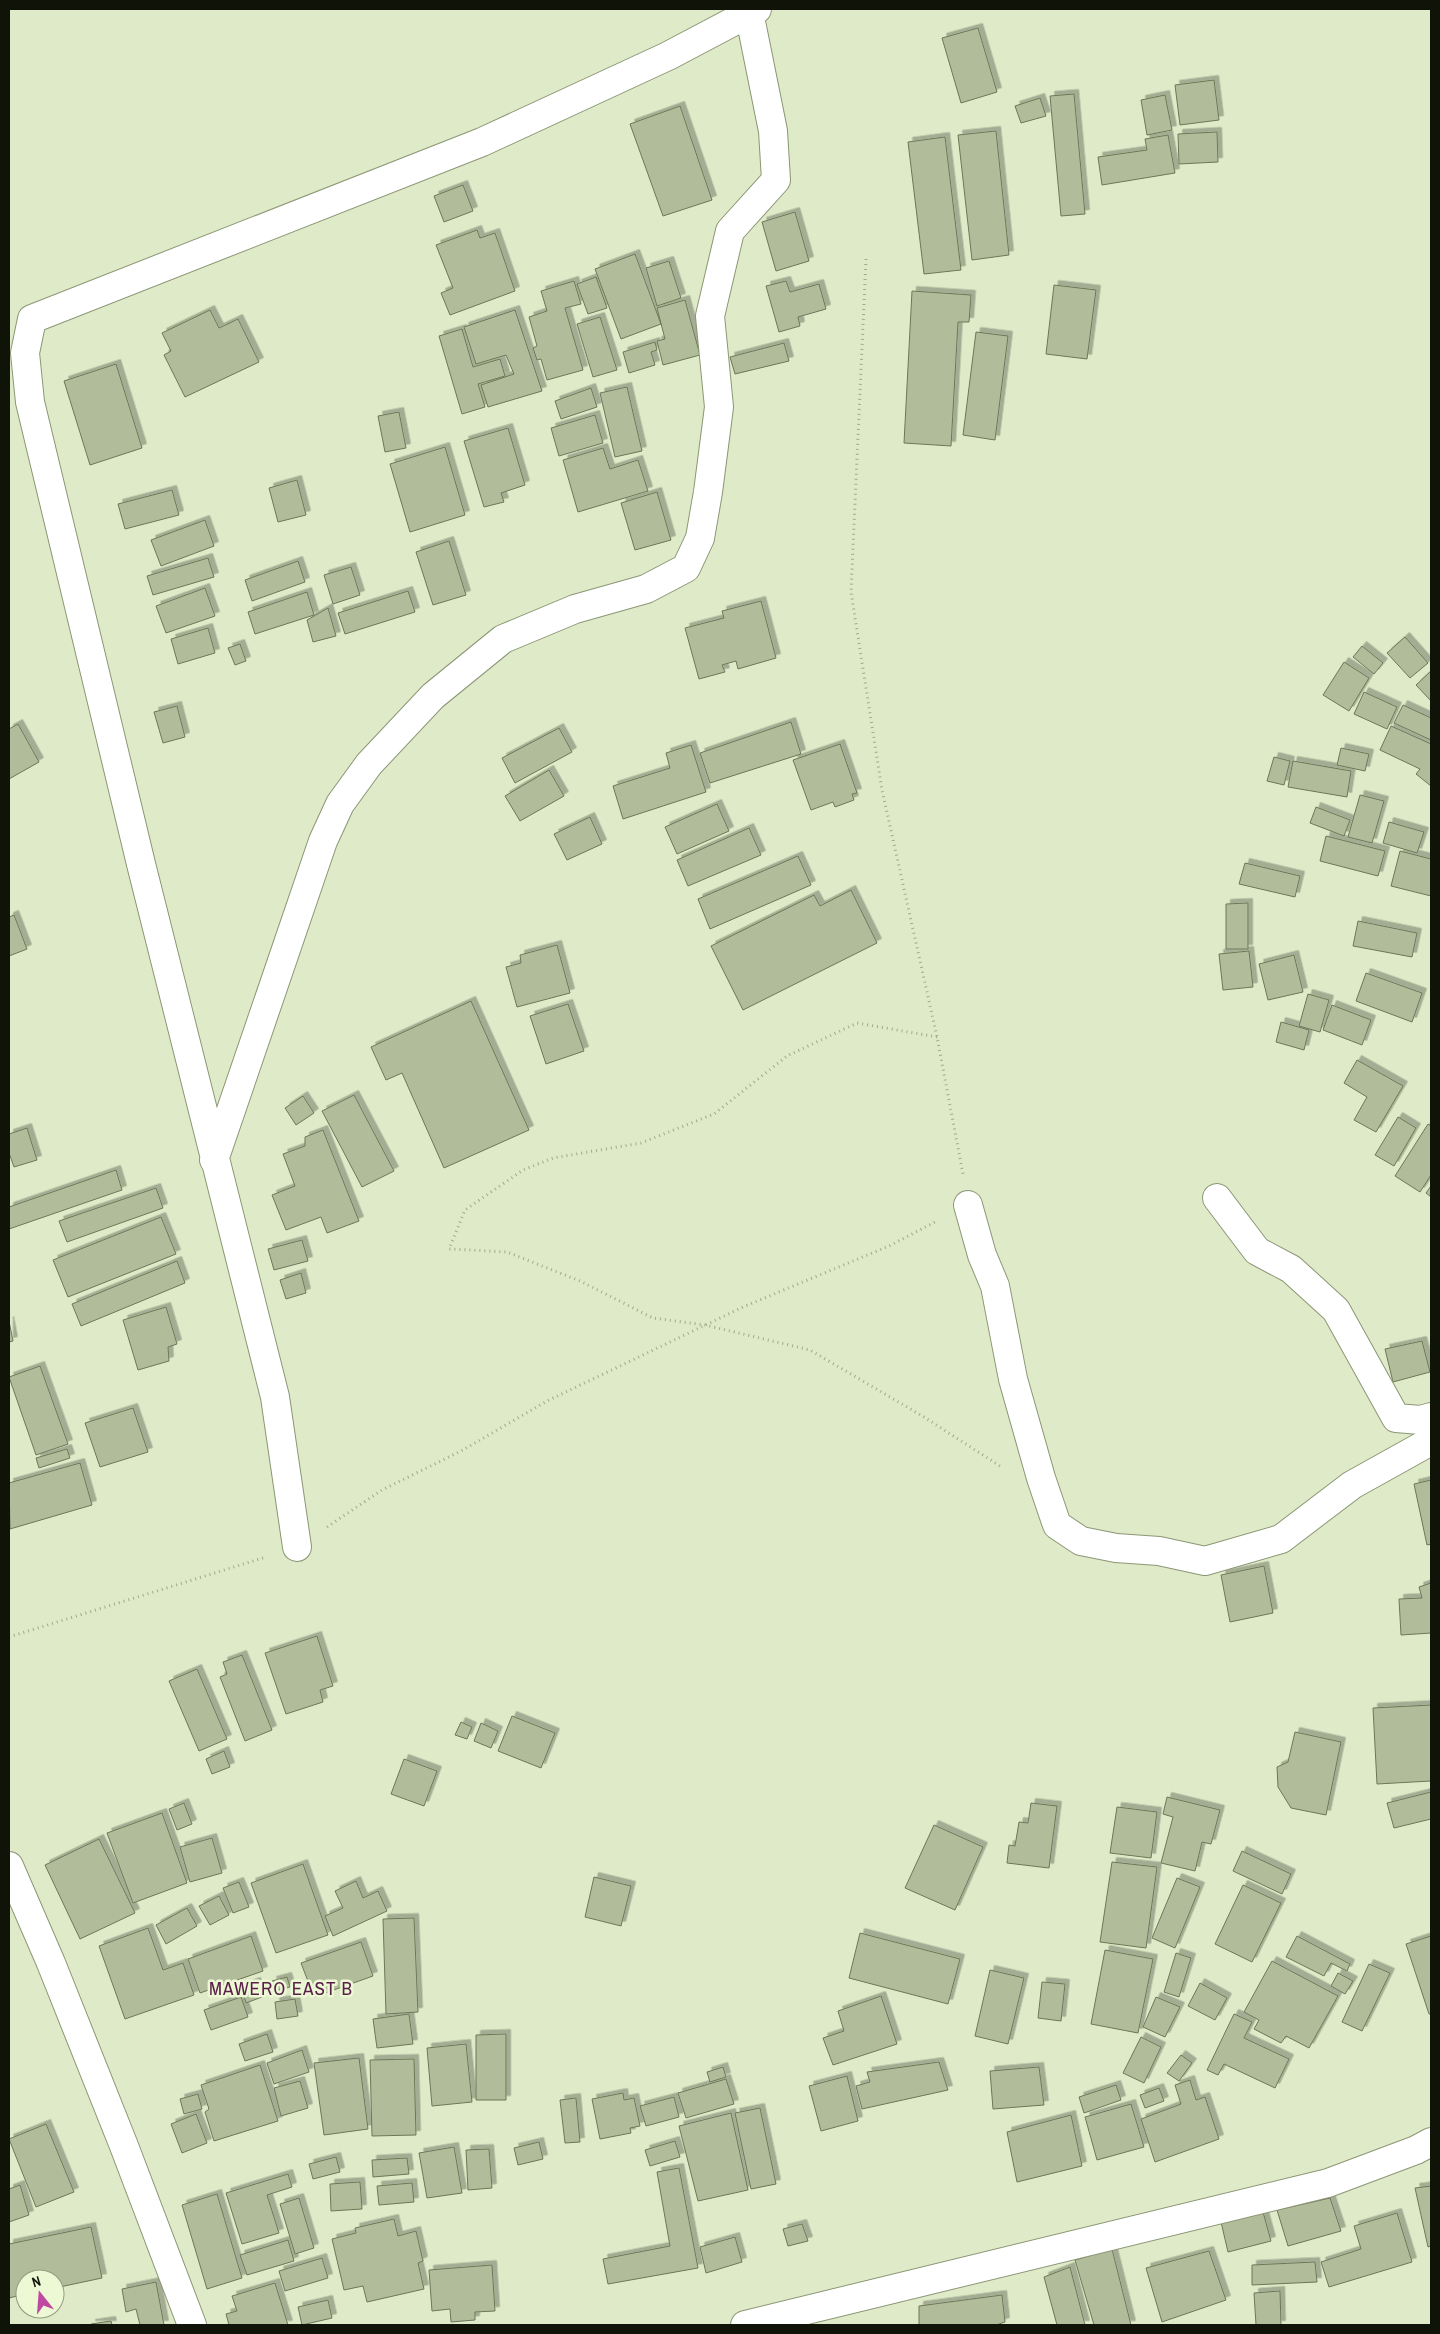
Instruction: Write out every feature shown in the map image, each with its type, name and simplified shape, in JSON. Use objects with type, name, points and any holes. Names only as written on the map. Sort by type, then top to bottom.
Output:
[{"type":"street","points":[[214,1160],[324,841],[340,804],[369,764],[433,696],[503,639],[576,609],[646,589],[686,568],[700,538],[719,407],[710,316],[730,231],[776,180],[773,131],[753,10],[668,56],[482,142],[32,319],[25,353],[30,402],[214,1160],[275,1397],[297,1547]]},
{"type":"street","points":[[1217,1198],[1256,1251],[1291,1269],[1336,1310],[1396,1418],[1421,1420],[1431,1417]]},
{"type":"street","points":[[968,1205],[982,1256],[994,1286],[1013,1379],[1041,1478],[1057,1525],[1082,1541],[1116,1548],[1159,1551],[1205,1561],[1281,1539],[1352,1485],[1431,1441]]},
{"type":"street","points":[[9,1866],[51,1963],[117,2127],[192,2325]]},
{"type":"street","points":[[745,2325],[1328,2182],[1416,2150],[1431,2142]]},
{"type":"path","points":[[9,1637],[297,1547],[382,1490],[463,1450],[547,1401],[704,1325],[889,1246],[968,1205],[937,1036],[882,790],[851,592],[866,259]]},
{"type":"path","points":[[937,1036],[857,1023],[787,1056],[714,1114],[641,1143],[553,1158],[523,1170],[464,1210],[450,1248],[507,1252],[580,1280],[654,1318],[704,1325],[810,1350],[924,1417],[1008,1471],[1041,1478]]},
{"type":"building","points":[[978,28],[997,92],[961,103],[942,38]]},
{"type":"building","points":[[1214,80],[1219,120],[1180,125],[1175,85]]},
{"type":"building","points":[[1074,94],[1085,214],[1061,216],[1050,96]]},
{"type":"building","points":[[1165,95],[1172,130],[1147,135],[1141,100]]},
{"type":"building","points":[[1040,98],[1046,116],[1021,123],[1015,106]]},
{"type":"building","points":[[680,106],[712,200],[663,216],[630,124]]},
{"type":"building","points":[[996,131],[1009,255],[972,260],[958,135]]},
{"type":"building","points":[[1217,132],[1218,162],[1179,164],[1178,134]]},
{"type":"building","points":[[1168,135],[1175,173],[1102,185],[1098,157],[1147,150],[1145,139]]},
{"type":"building","points":[[945,137],[961,270],[924,274],[908,142]]},
{"type":"building","points":[[463,185],[473,211],[444,222],[434,196]]},
{"type":"building","points":[[795,212],[809,261],[776,271],[762,222]]},
{"type":"building","points":[[477,230],[480,238],[495,233],[515,291],[450,315],[441,293],[453,288],[436,245]]},
{"type":"building","points":[[635,254],[661,324],[621,339],[595,269]]},
{"type":"building","points":[[669,261],[681,298],[657,306],[646,268]]},
{"type":"building","points":[[596,277],[607,308],[588,314],[577,284]]},
{"type":"building","points":[[574,281],[581,304],[565,308],[583,370],[547,380],[541,359],[537,360],[533,348],[537,346],[529,317],[547,311],[541,291]]},
{"type":"building","points":[[786,281],[790,292],[819,284],[826,309],[798,317],[800,326],[779,332],[766,286]]},
{"type":"building","points":[[1054,285],[1096,290],[1087,359],[1046,354]]},
{"type":"building","points":[[912,291],[971,295],[969,322],[958,322],[951,446],[904,443]]},
{"type":"building","points":[[685,300],[700,355],[663,365],[657,341],[665,339],[657,308]]},
{"type":"building","points":[[210,310],[219,328],[238,319],[259,362],[185,397],[164,355],[171,351],[162,333]]},
{"type":"building","points":[[515,310],[542,391],[488,407],[481,385],[514,374],[506,355],[476,364],[464,327]]},
{"type":"building","points":[[600,317],[617,370],[593,377],[577,324]]},
{"type":"building","points":[[462,329],[473,367],[500,359],[505,376],[478,384],[485,407],[462,414],[439,336]]},
{"type":"building","points":[[976,332],[1008,336],[995,440],[963,435]]},
{"type":"building","points":[[655,342],[657,350],[651,352],[655,365],[629,373],[623,352]]},
{"type":"building","points":[[784,343],[789,361],[735,374],[730,357]]},
{"type":"building","points":[[116,364],[142,448],[90,465],[64,381]]},
{"type":"building","points":[[627,387],[642,451],[615,457],[600,393]]},
{"type":"building","points":[[591,388],[597,407],[561,419],[555,401]]},
{"type":"building","points":[[399,412],[406,448],[385,452],[378,416]]},
{"type":"building","points":[[595,415],[603,443],[559,456],[551,428]]},
{"type":"building","points":[[508,428],[525,485],[501,493],[504,502],[484,507],[464,441]]},
{"type":"building","points":[[445,447],[465,515],[410,532],[390,464]]},
{"type":"building","points":[[603,448],[610,469],[638,460],[648,491],[578,512],[563,460]]},
{"type":"building","points":[[297,480],[306,515],[278,522],[269,488]]},
{"type":"building","points":[[172,490],[179,515],[125,529],[118,504]]},
{"type":"building","points":[[657,492],[671,540],[635,550],[621,503]]},
{"type":"building","points":[[205,520],[214,546],[161,566],[151,540]]},
{"type":"building","points":[[449,541],[466,595],[433,605],[416,552]]},
{"type":"building","points":[[208,558],[214,577],[153,595],[147,576]]},
{"type":"building","points":[[298,561],[305,582],[252,601],[245,580]]},
{"type":"building","points":[[351,567],[360,595],[333,604],[324,575]]},
{"type":"building","points":[[205,588],[215,616],[166,633],[156,606]]},
{"type":"building","points":[[408,591],[415,612],[345,634],[338,613]]},
{"type":"building","points":[[307,592],[314,615],[255,634],[248,612]]},
{"type":"building","points":[[761,601],[776,658],[738,669],[736,661],[722,665],[725,672],[699,679],[685,628],[724,618],[722,611]]},
{"type":"building","points":[[328,608],[336,636],[313,642],[307,620]]},
{"type":"building","points":[[208,628],[215,653],[178,664],[171,639]]},
{"type":"building","points":[[1405,637],[1428,663],[1410,678],[1387,653]]},
{"type":"building","points":[[240,644],[246,661],[235,665],[228,648]]},
{"type":"building","points":[[1362,646],[1383,663],[1374,674],[1353,657]]},
{"type":"building","points":[[1344,662],[1369,678],[1349,711],[1323,695]]},
{"type":"building","points":[[1431,671],[1431,701],[1416,685]]},
{"type":"building","points":[[1364,692],[1397,707],[1387,729],[1354,714]]},
{"type":"building","points":[[1403,705],[1431,718],[1431,740],[1394,723]]},
{"type":"building","points":[[177,706],[185,737],[163,743],[154,712]]},
{"type":"building","points":[[791,722],[801,754],[710,783],[700,753]]},
{"type":"building","points":[[18,724],[39,762],[9,779],[9,729]]},
{"type":"building","points":[[1391,726],[1431,744],[1431,786],[1416,774],[1420,769],[1380,750]]},
{"type":"building","points":[[559,728],[572,752],[515,783],[502,758]]},
{"type":"building","points":[[840,744],[857,793],[852,794],[854,800],[835,807],[833,802],[811,810],[793,760]]},
{"type":"building","points":[[691,745],[706,792],[623,819],[613,786],[670,768],[666,753]]},
{"type":"building","points":[[1341,748],[1369,754],[1365,771],[1337,765]]},
{"type":"building","points":[[1274,757],[1290,761],[1284,785],[1267,781]]},
{"type":"building","points":[[1293,761],[1351,771],[1347,797],[1288,787]]},
{"type":"building","points":[[549,770],[564,796],[520,821],[505,796]]},
{"type":"building","points":[[1360,795],[1384,801],[1372,843],[1348,837]]},
{"type":"building","points":[[717,804],[729,831],[677,854],[665,827]]},
{"type":"building","points":[[1316,807],[1350,820],[1344,836],[1310,823]]},
{"type":"building","points":[[590,817],[602,844],[567,860],[554,834]]},
{"type":"building","points":[[1389,822],[1424,832],[1417,853],[1383,843]]},
{"type":"building","points":[[749,828],[761,855],[688,886],[677,860]]},
{"type":"building","points":[[1326,836],[1385,851],[1378,876],[1320,861]]},
{"type":"building","points":[[1400,851],[1431,859],[1431,896],[1391,886]]},
{"type":"building","points":[[798,856],[811,885],[710,929],[698,899]]},
{"type":"building","points":[[1245,863],[1300,876],[1295,897],[1239,884]]},
{"type":"building","points":[[851,890],[877,943],[743,1010],[711,946],[814,895],[820,906]]},
{"type":"building","points":[[1248,903],[1248,949],[1226,949],[1226,904]]},
{"type":"building","points":[[14,915],[27,949],[9,956],[9,917]]},
{"type":"building","points":[[1358,921],[1417,933],[1412,957],[1353,946]]},
{"type":"building","points":[[557,945],[570,993],[517,1007],[506,967],[521,963],[520,955]]},
{"type":"building","points":[[1249,951],[1253,987],[1223,990],[1219,954]]},
{"type":"building","points":[[1294,955],[1303,992],[1268,1000],[1259,964]]},
{"type":"building","points":[[1366,973],[1422,993],[1412,1022],[1356,1001]]},
{"type":"building","points":[[1308,994],[1329,1000],[1320,1032],[1299,1026]]},
{"type":"building","points":[[471,1001],[529,1130],[444,1168],[402,1073],[386,1080],[371,1047]]},
{"type":"building","points":[[568,1004],[584,1051],[546,1064],[530,1016]]},
{"type":"building","points":[[1332,1005],[1371,1020],[1362,1045],[1323,1030]]},
{"type":"building","points":[[1281,1022],[1309,1030],[1304,1050],[1276,1042]]},
{"type":"building","points":[[1357,1060],[1403,1086],[1376,1132],[1354,1120],[1367,1097],[1344,1083]]},
{"type":"building","points":[[354,1095],[394,1171],[362,1187],[322,1111]]},
{"type":"building","points":[[303,1096],[314,1113],[296,1125],[285,1108]]},
{"type":"building","points":[[1398,1117],[1416,1128],[1394,1166],[1375,1155]]},
{"type":"building","points":[[1428,1124],[1431,1126],[1431,1175],[1420,1192],[1395,1176]]},
{"type":"building","points":[[27,1128],[37,1160],[14,1167],[9,1153],[9,1134]]},
{"type":"building","points":[[323,1130],[359,1221],[327,1233],[321,1217],[286,1230],[272,1195],[295,1186],[283,1154],[305,1146],[305,1137]]},
{"type":"building","points":[[116,1170],[122,1190],[9,1229],[9,1207]]},
{"type":"building","points":[[1431,1186],[1431,1197],[1426,1193]]},
{"type":"building","points":[[156,1188],[163,1208],[67,1242],[59,1221]]},
{"type":"building","points":[[161,1217],[176,1254],[68,1297],[53,1260]]},
{"type":"building","points":[[302,1240],[308,1261],[274,1270],[268,1249]]},
{"type":"building","points":[[177,1261],[185,1283],[81,1326],[72,1304]]},
{"type":"building","points":[[301,1273],[306,1293],[286,1299],[280,1280]]},
{"type":"building","points":[[166,1307],[177,1344],[168,1347],[169,1361],[138,1370],[123,1320]]},
{"type":"building","points":[[9,1321],[13,1341],[9,1342]]},
{"type":"building","points":[[1422,1341],[1430,1372],[1393,1382],[1385,1349]]},
{"type":"building","points":[[40,1366],[68,1444],[36,1455],[9,1377]]},
{"type":"building","points":[[133,1408],[148,1452],[100,1467],[85,1423]]},
{"type":"building","points":[[67,1449],[70,1458],[39,1468],[36,1458]]},
{"type":"building","points":[[80,1463],[92,1505],[10,1529],[9,1483]]},
{"type":"building","points":[[1431,1480],[1431,1544],[1427,1545],[1414,1484]]},
{"type":"building","points":[[1264,1566],[1273,1613],[1230,1622],[1221,1575]]},
{"type":"building","points":[[1431,1583],[1431,1633],[1401,1635],[1399,1599],[1422,1598],[1419,1587]]},
{"type":"building","points":[[317,1636],[333,1686],[320,1690],[323,1702],[286,1714],[265,1653]]},
{"type":"building","points":[[242,1655],[272,1730],[245,1741],[220,1677],[227,1674],[223,1662]]},
{"type":"building","points":[[197,1669],[227,1739],[199,1751],[169,1681]]},
{"type":"building","points":[[1431,1705],[1431,1781],[1377,1784],[1373,1708]]},
{"type":"building","points":[[512,1716],[555,1733],[541,1768],[498,1751]]},
{"type":"building","points":[[461,1722],[472,1727],[467,1739],[455,1735]]},
{"type":"building","points":[[481,1723],[498,1731],[491,1748],[474,1741]]},
{"type":"building","points":[[1295,1732],[1341,1742],[1326,1815],[1291,1808],[1278,1787],[1277,1767],[1288,1762]]},
{"type":"building","points":[[224,1751],[230,1767],[212,1774],[206,1759]]},
{"type":"building","points":[[404,1759],[437,1771],[424,1806],[391,1794]]},
{"type":"building","points":[[1431,1792],[1431,1819],[1394,1828],[1387,1803]]},
{"type":"building","points":[[1167,1797],[1220,1810],[1211,1844],[1202,1842],[1195,1871],[1161,1863],[1173,1817],[1163,1814]]},
{"type":"building","points":[[184,1803],[192,1824],[177,1830],[169,1809]]},
{"type":"building","points":[[1031,1803],[1057,1806],[1049,1868],[1007,1863],[1009,1845],[1015,1846],[1019,1822],[1028,1823]]},
{"type":"building","points":[[1117,1807],[1157,1812],[1151,1858],[1110,1853]]},
{"type":"building","points":[[162,1813],[187,1883],[133,1903],[107,1833]]},
{"type":"building","points":[[934,1825],[983,1847],[955,1910],[905,1888]]},
{"type":"building","points":[[212,1838],[222,1873],[190,1882],[180,1847]]},
{"type":"building","points":[[99,1839],[135,1913],[80,1939],[45,1865]]},
{"type":"building","points":[[1242,1851],[1291,1874],[1282,1894],[1233,1871]]},
{"type":"building","points":[[1112,1862],[1157,1867],[1146,1948],[1100,1942]]},
{"type":"building","points":[[303,1864],[328,1935],[276,1953],[251,1883]]},
{"type":"building","points":[[594,1877],[631,1886],[621,1926],[585,1917]]},
{"type":"building","points":[[1177,1878],[1200,1887],[1175,1948],[1152,1938]]},
{"type":"building","points":[[356,1881],[363,1898],[378,1891],[387,1911],[333,1936],[325,1916],[343,1908],[335,1891]]},
{"type":"building","points":[[239,1882],[249,1907],[233,1913],[223,1888]]},
{"type":"building","points":[[1243,1885],[1281,1903],[1252,1962],[1215,1944]]},
{"type":"building","points":[[219,1896],[229,1915],[210,1925],[199,1906]]},
{"type":"building","points":[[187,1908],[197,1926],[166,1944],[156,1925]]},
{"type":"building","points":[[414,1918],[418,2012],[386,2014],[383,1919]]},
{"type":"building","points":[[148,1928],[163,1970],[183,1963],[194,1995],[125,2019],[99,1946]]},
{"type":"building","points":[[860,1933],[960,1959],[948,2004],[849,1978]]},
{"type":"building","points":[[251,1936],[263,1971],[200,1993],[188,1959]]},
{"type":"building","points":[[1297,1936],[1350,1964],[1347,1971],[1331,1963],[1324,1976],[1286,1957]]},
{"type":"building","points":[[1431,1936],[1431,2014],[1429,2014],[1406,1944]]},
{"type":"building","points":[[361,1942],[373,1976],[314,1997],[301,1963]]},
{"type":"building","points":[[1105,1950],[1153,1959],[1138,2033],[1091,2024]]},
{"type":"building","points":[[1176,1953],[1191,1958],[1179,1997],[1164,1992]]},
{"type":"building","points":[[1272,1961],[1338,1996],[1309,2048],[1286,2036],[1281,2043],[1254,2029],[1259,2020],[1244,2012]]},
{"type":"building","points":[[1369,1964],[1390,1973],[1362,2031],[1342,2022]]},
{"type":"building","points":[[990,1970],[1024,1978],[1008,2044],[975,2036]]},
{"type":"building","points":[[1338,1973],[1353,1981],[1345,1994],[1331,1986]]},
{"type":"building","points":[[287,1977],[290,1987],[275,1991],[272,1981]]},
{"type":"building","points":[[256,1982],[262,1997],[246,2003],[241,1987]]},
{"type":"building","points":[[1042,1982],[1065,1984],[1061,2021],[1038,2018]]},
{"type":"building","points":[[1200,1983],[1227,1998],[1215,2020],[1188,2006]]},
{"type":"building","points":[[881,1996],[897,2044],[833,2065],[823,2038],[844,2031],[838,2011]]},
{"type":"building","points":[[241,1997],[248,2017],[211,2030],[204,2010]]},
{"type":"building","points":[[1156,1997],[1180,2007],[1165,2037],[1143,2027]]},
{"type":"building","points":[[295,1999],[298,2016],[277,2019],[275,2002]]},
{"type":"building","points":[[409,2014],[413,2044],[377,2048],[373,2019]]},
{"type":"building","points":[[1234,2014],[1252,2022],[1244,2038],[1289,2059],[1275,2088],[1224,2064],[1218,2075],[1207,2070]]},
{"type":"building","points":[[267,2034],[273,2052],[245,2061],[239,2044]]},
{"type":"building","points":[[506,2034],[506,2100],[476,2100],[476,2035]]},
{"type":"building","points":[[1141,2037],[1161,2047],[1144,2083],[1123,2073]]},
{"type":"building","points":[[466,2044],[472,2102],[432,2106],[427,2048]]},
{"type":"building","points":[[302,2050],[309,2072],[274,2084],[267,2063]]},
{"type":"building","points":[[1181,2055],[1192,2063],[1179,2081],[1167,2073]]},
{"type":"building","points":[[359,2058],[368,2129],[324,2135],[314,2063]]},
{"type":"building","points":[[414,2059],[416,2135],[372,2136],[370,2060]]},
{"type":"building","points":[[939,2062],[948,2090],[862,2109],[856,2086],[870,2082],[867,2072]]},
{"type":"building","points":[[260,2065],[278,2121],[214,2141],[205,2112],[209,2109],[201,2085]]},
{"type":"building","points":[[723,2067],[726,2077],[710,2082],[707,2072]]},
{"type":"building","points":[[1039,2067],[1044,2105],[993,2109],[990,2071]]},
{"type":"building","points":[[847,2076],[858,2121],[821,2131],[809,2086]]},
{"type":"building","points":[[726,2079],[734,2104],[686,2118],[678,2093]]},
{"type":"building","points":[[1190,2080],[1196,2100],[1205,2097],[1219,2139],[1155,2162],[1141,2119],[1181,2104],[1175,2085]]},
{"type":"building","points":[[300,2081],[308,2108],[281,2116],[274,2088]]},
{"type":"building","points":[[1116,2085],[1121,2100],[1084,2113],[1079,2097]]},
{"type":"building","points":[[1159,2088],[1164,2101],[1145,2108],[1140,2095]]},
{"type":"building","points":[[623,2093],[624,2100],[634,2098],[640,2126],[630,2128],[631,2133],[600,2139],[592,2099]]},
{"type":"building","points":[[198,2094],[202,2109],[184,2114],[180,2099]]},
{"type":"building","points":[[674,2097],[679,2117],[646,2126],[640,2106]]},
{"type":"building","points":[[576,2098],[580,2142],[565,2143],[560,2100]]},
{"type":"building","points":[[1131,2104],[1144,2147],[1097,2160],[1085,2117]]},
{"type":"building","points":[[760,2108],[776,2184],[751,2189],[735,2113]]},
{"type":"building","points":[[731,2113],[748,2190],[698,2201],[679,2126]]},
{"type":"building","points":[[196,2114],[207,2143],[182,2153],[171,2124]]},
{"type":"building","points":[[1071,2115],[1082,2166],[1017,2182],[1007,2132]]},
{"type":"building","points":[[46,2124],[74,2192],[36,2207],[9,2139]]},
{"type":"building","points":[[675,2141],[680,2157],[650,2166],[645,2150]]},
{"type":"building","points":[[539,2142],[543,2159],[518,2165],[514,2148]]},
{"type":"building","points":[[454,2147],[462,2193],[427,2198],[419,2153]]},
{"type":"building","points":[[489,2149],[492,2188],[468,2190],[466,2150]]},
{"type":"building","points":[[336,2157],[340,2172],[313,2179],[309,2164]]},
{"type":"building","points":[[407,2158],[409,2174],[373,2177],[372,2160]]},
{"type":"building","points":[[679,2168],[698,2268],[608,2284],[603,2259],[670,2246],[657,2172]]},
{"type":"building","points":[[288,2174],[292,2187],[267,2195],[279,2233],[242,2244],[226,2193]]},
{"type":"building","points":[[360,2182],[362,2209],[331,2211],[330,2184]]},
{"type":"building","points":[[412,2183],[414,2202],[379,2205],[377,2186]]},
{"type":"building","points":[[20,2185],[29,2215],[9,2222],[9,2189]]},
{"type":"building","points":[[1431,2186],[1431,2246],[1428,2247],[1415,2188]]},
{"type":"building","points":[[217,2194],[242,2278],[207,2289],[182,2205]]},
{"type":"building","points":[[299,2198],[314,2248],[295,2254],[280,2204]]},
{"type":"building","points":[[1330,2198],[1341,2231],[1288,2246],[1277,2210]]},
{"type":"building","points":[[1263,2212],[1271,2241],[1228,2252],[1221,2222]]},
{"type":"building","points":[[1397,2213],[1412,2262],[1329,2287],[1321,2262],[1361,2249],[1354,2226]]},
{"type":"building","points":[[394,2219],[398,2236],[416,2231],[423,2261],[418,2263],[424,2289],[367,2302],[363,2286],[344,2290],[332,2239],[356,2233],[355,2228]]},
{"type":"building","points":[[802,2224],[808,2241],[788,2246],[783,2229]]},
{"type":"building","points":[[91,2227],[102,2278],[65,2286],[65,2269],[15,2269],[15,2296],[9,2298],[9,2244]]},
{"type":"building","points":[[735,2237],[742,2262],[706,2273],[700,2247]]},
{"type":"building","points":[[288,2240],[294,2261],[247,2275],[240,2255]]},
{"type":"building","points":[[1112,2249],[1131,2325],[1094,2325],[1075,2260]]},
{"type":"building","points":[[1209,2251],[1226,2300],[1162,2322],[1146,2268]]},
{"type":"building","points":[[322,2258],[328,2278],[285,2291],[279,2271]]},
{"type":"building","points":[[1315,2262],[1317,2282],[1252,2285],[1252,2265]]},
{"type":"building","points":[[492,2265],[495,2311],[475,2312],[475,2320],[451,2322],[450,2309],[432,2311],[429,2270]]},
{"type":"building","points":[[1070,2267],[1085,2325],[1057,2325],[1044,2277]]},
{"type":"building","points":[[156,2282],[164,2325],[140,2325],[136,2309],[126,2312],[122,2289]]},
{"type":"building","points":[[275,2283],[288,2325],[229,2325],[226,2314],[237,2311],[232,2296]]},
{"type":"building","points":[[1280,2291],[1281,2325],[1256,2325],[1254,2293]]},
{"type":"building","points":[[1002,2295],[1005,2322],[996,2325],[919,2325],[919,2306]]},
{"type":"building","points":[[328,2300],[332,2318],[302,2325],[298,2307]]},
{"type":"building","points":[[111,2321],[112,2325],[91,2325],[91,2324]]},
{"type":"district","name":"MAWERO EAST B","points":[[281,1988]]}]
